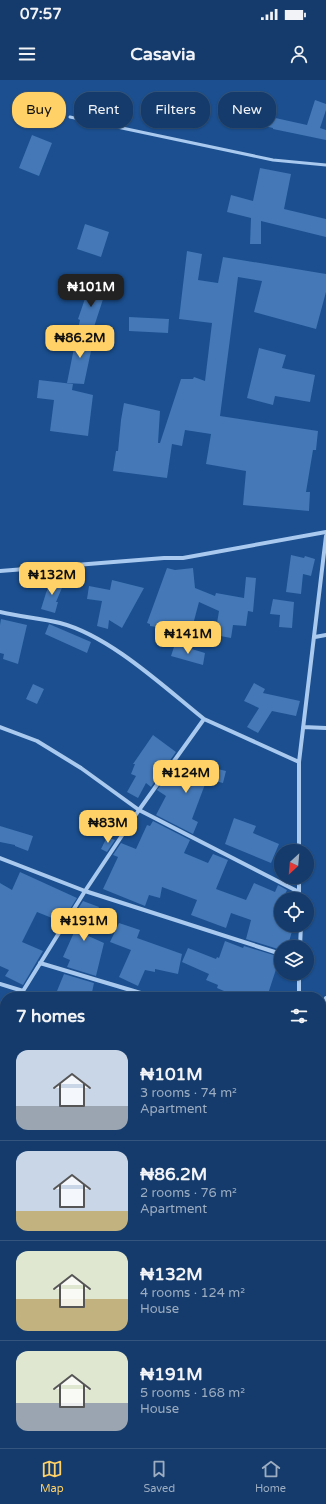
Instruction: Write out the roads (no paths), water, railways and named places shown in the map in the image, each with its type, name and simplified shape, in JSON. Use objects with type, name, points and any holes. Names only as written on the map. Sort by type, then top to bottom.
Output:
[{"type":"street","points":[[0,571],[164,558],[183,558],[326,532]]},
{"type":"street","points":[[299,844],[299,762],[326,536]]},
{"type":"street","points":[[0,612],[61,623],[99,639],[149,674],[204,719],[299,762]]},
{"type":"street","points":[[315,637],[326,635]]},
{"type":"street","points":[[0,984],[23,991],[85,891],[138,810],[204,719]]},
{"type":"street","points":[[0,727],[37,741],[81,768],[138,810],[299,892],[299,884]]},
{"type":"street","points":[[303,727],[326,728]]},
{"type":"street","points":[[0,858],[85,891],[274,952]]},
{"type":"street","points":[[40,963],[137,992]]},
{"type":"street","points":[[299,980],[299,992]]},
{"type":"lane","points":[[70,117],[273,160],[326,166]]}]
